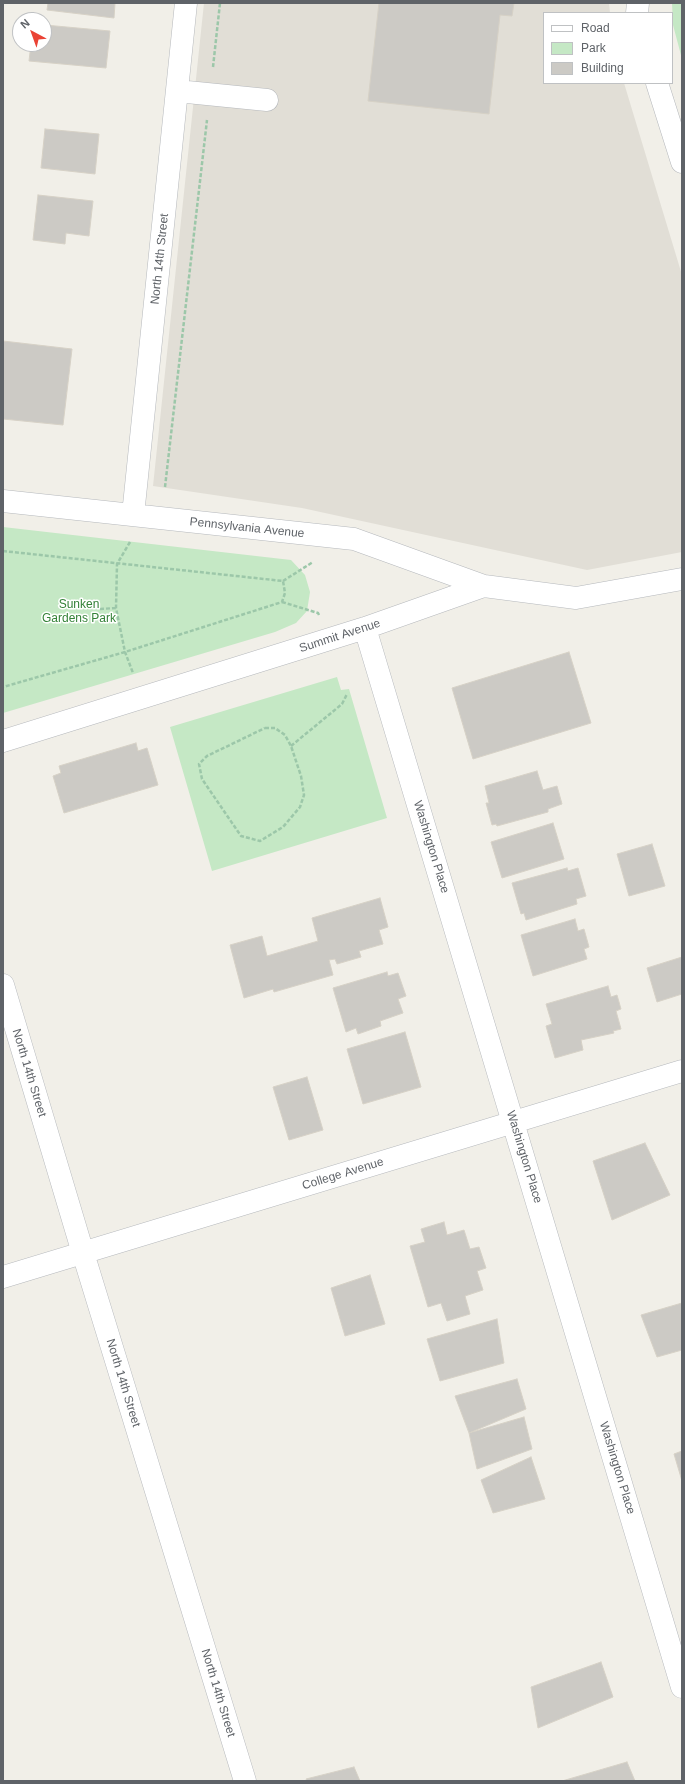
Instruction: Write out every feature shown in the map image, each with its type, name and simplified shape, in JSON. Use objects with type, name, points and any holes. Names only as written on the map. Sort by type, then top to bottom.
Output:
[{"type":"street","name":"North 14th Street","points":[[133,515],[186,3]]},
{"type":"street","points":[[657,84],[682,162]]},
{"type":"street","points":[[177,91],[267,100]]},
{"type":"street","name":"Pennsylvania Avenue","points":[[3,501],[354,539],[484,586]]},
{"type":"street","name":"Summit Avenue","points":[[3,741],[365,628],[484,586],[576,598],[682,580]]},
{"type":"street","name":"Washington Place","points":[[365,628],[682,1686]]},
{"type":"street","name":"North 14th Street","points":[[3,985],[83,1253],[245,1781]]},
{"type":"street","name":"College Avenue","points":[[3,1277],[682,1071]]},
{"type":"path","points":[[165,487],[220,3]]},
{"type":"path","points":[[3,551],[284,581],[285,593],[282,602],[125,652],[3,687]]},
{"type":"path","points":[[117,564],[116,608],[125,652]]},
{"type":"path","points":[[100,609],[116,608]]},
{"type":"path","points":[[291,746],[342,704],[347,694]]},
{"type":"path","points":[[265,728],[275,728],[285,735],[291,746],[301,776],[304,795],[300,807],[283,827],[260,841],[241,836],[202,779],[199,764],[207,756],[265,728]]},
{"type":"shaded area","points":[[204,3],[609,3],[610,12],[543,12],[543,84],[624,84],[682,275],[682,552],[587,570],[302,508],[153,486]]},
{"type":"green space","points":[[672,3],[682,3],[682,59],[673,25]]},
{"type":"green space","name":"Sunken Gardens Park","points":[[3,527],[291,560],[305,575],[310,592],[307,611],[296,623],[275,632],[3,713]]},
{"type":"green space","points":[[337,677],[341,690],[349,689],[387,818],[212,871],[170,727]]},
{"type":"building","points":[[48,3],[115,3],[114,18],[47,10]]},
{"type":"building","points":[[379,3],[514,3],[512,16],[500,15],[489,114],[368,101]]},
{"type":"building","points":[[52,26],[110,31],[106,68],[29,61],[30,52],[52,52]]},
{"type":"building","points":[[45,129],[99,134],[95,174],[41,168]]},
{"type":"building","points":[[38,195],[93,201],[89,236],[66,233],[65,244],[33,240]]},
{"type":"building","points":[[3,341],[72,349],[63,425],[3,419]]},
{"type":"building","points":[[569,652],[591,723],[473,759],[452,688]]},
{"type":"building","points":[[136,743],[138,751],[147,748],[158,785],[64,813],[53,776],[61,773],[59,766]]},
{"type":"building","points":[[537,771],[543,790],[557,786],[562,804],[548,809],[548,812],[497,826],[496,824],[492,825],[486,803],[489,803],[485,786]]},
{"type":"building","points":[[553,823],[564,859],[502,878],[491,842]]},
{"type":"building","points":[[652,844],[665,886],[629,896],[617,854]]},
{"type":"building","points":[[567,868],[568,871],[578,868],[586,896],[576,899],[577,904],[526,920],[524,913],[521,914],[512,883]]},
{"type":"building","points":[[380,898],[388,927],[379,930],[383,944],[359,951],[361,957],[337,964],[335,959],[329,960],[333,975],[274,992],[273,989],[244,998],[230,945],[262,936],[267,956],[318,941],[312,918]]},
{"type":"building","points":[[575,919],[578,931],[584,929],[589,947],[584,949],[587,959],[533,976],[521,935]]},
{"type":"building","points":[[682,957],[682,994],[657,1002],[647,968]]},
{"type":"building","points":[[387,972],[388,976],[398,973],[406,996],[398,999],[403,1013],[380,1021],[381,1026],[358,1034],[356,1028],[346,1032],[333,988]]},
{"type":"building","points":[[608,986],[611,997],[617,995],[621,1009],[616,1011],[621,1029],[613,1031],[614,1033],[581,1040],[583,1050],[555,1058],[546,1026],[552,1024],[546,1004]]},
{"type":"building","points":[[405,1032],[421,1087],[363,1104],[347,1049]]},
{"type":"building","points":[[307,1077],[323,1130],[289,1140],[273,1087]]},
{"type":"building","points":[[645,1143],[670,1195],[612,1220],[593,1161]]},
{"type":"building","points":[[444,1222],[447,1235],[464,1230],[470,1249],[479,1247],[486,1268],[477,1271],[483,1290],[465,1296],[470,1314],[447,1321],[441,1303],[428,1307],[410,1246],[425,1242],[421,1229]]},
{"type":"building","points":[[370,1275],[385,1324],[345,1336],[331,1288]]},
{"type":"building","points":[[682,1303],[682,1350],[657,1357],[641,1315]]},
{"type":"building","points":[[497,1319],[504,1363],[440,1381],[427,1339]]},
{"type":"building","points":[[517,1379],[526,1409],[469,1433],[455,1396]]},
{"type":"building","points":[[524,1417],[532,1449],[477,1469],[469,1433]]},
{"type":"building","points":[[682,1451],[682,1481],[674,1454]]},
{"type":"building","points":[[531,1457],[545,1499],[493,1513],[481,1480]]},
{"type":"building","points":[[601,1662],[613,1697],[538,1728],[531,1687]]},
{"type":"building","points":[[627,1762],[635,1781],[562,1781]]},
{"type":"building","points":[[354,1767],[360,1781],[307,1781],[306,1779]]}]
